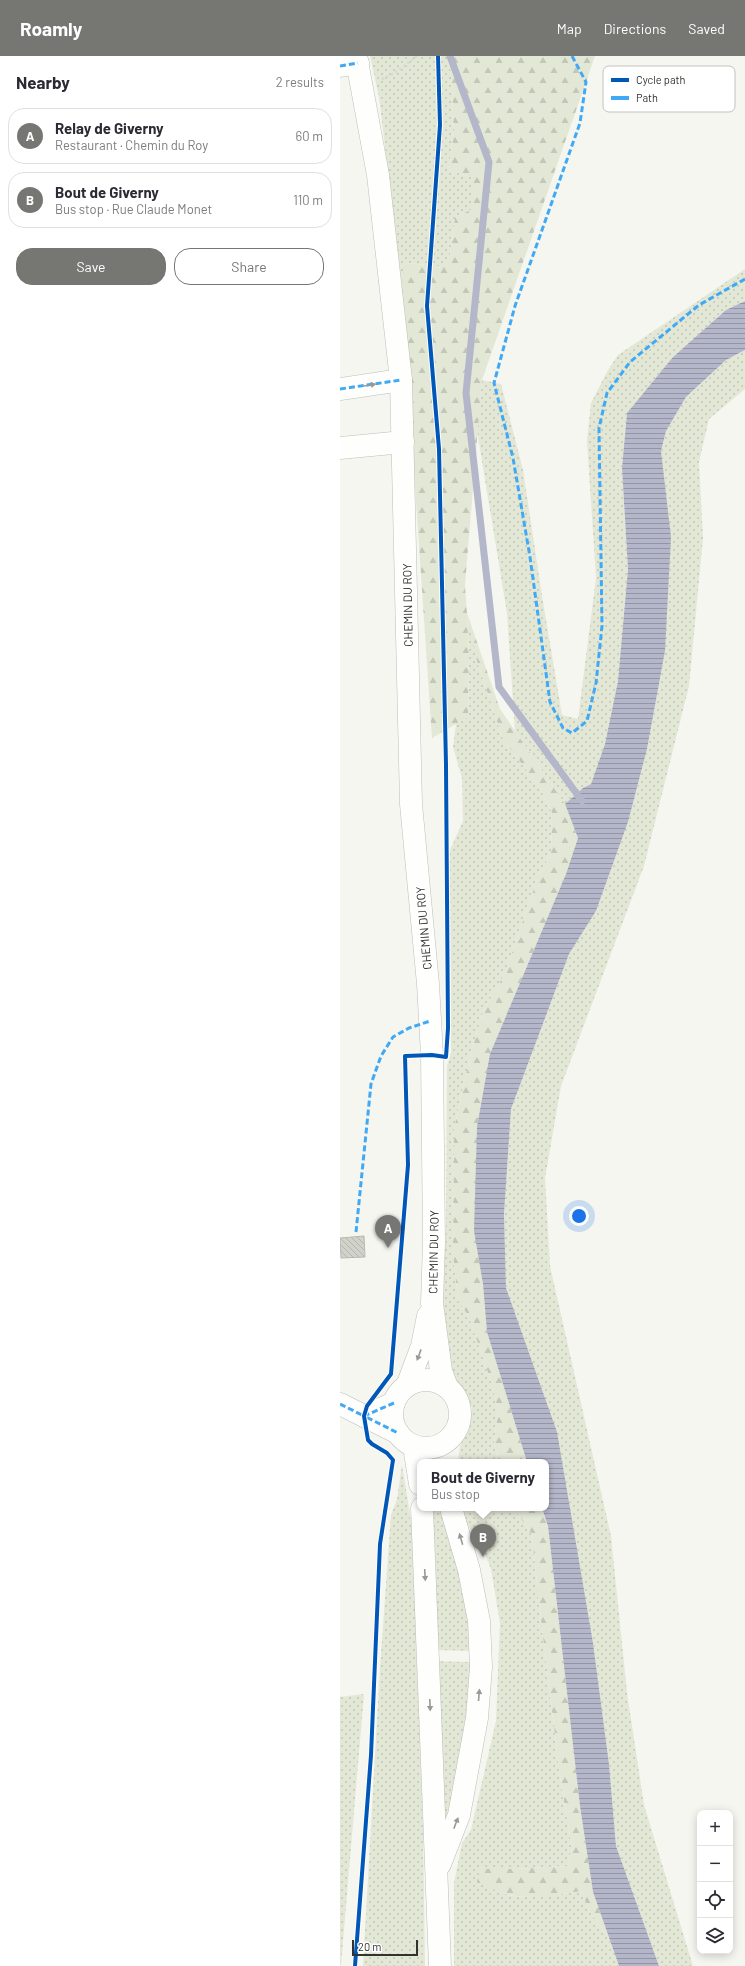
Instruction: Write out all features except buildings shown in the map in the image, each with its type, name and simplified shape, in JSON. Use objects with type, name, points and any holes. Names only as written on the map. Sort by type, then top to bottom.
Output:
[{"type":"main road","name":"CHEMIN DU ROY","points":[[351,62],[378,175],[401,380],[411,804],[428,984],[432,1055],[434,1243],[432,1303],[441,1371],[447,1387]]},
{"type":"main road","points":[[340,389],[401,380]]},
{"type":"main road","points":[[340,448],[403,442]]},
{"type":"main road","name":"CHEMIN DU ROY","points":[[401,1395],[422,1346],[432,1303]]},
{"type":"main road","points":[[340,1404],[406,1440],[425,1448],[435,1447],[446,1452],[456,1431],[460,1416],[457,1400],[447,1387],[438,1382],[427,1380],[416,1382],[401,1395],[364,1416]]},
{"type":"main road","points":[[401,1395],[392,1413],[393,1423],[406,1440],[417,1475]]},
{"type":"main road","points":[[422,1511],[440,1966]]},
{"type":"main road","points":[[437,1872],[459,1815],[477,1718],[482,1667],[479,1621],[470,1570],[453,1511]]},
{"type":"path","points":[[351,62],[375,79],[380,79],[394,73],[417,56]]},
{"type":"green space","points":[[370,56],[450,56],[454,130],[449,170],[471,177],[471,210],[455,217],[450,257],[444,267],[407,263],[401,279],[379,97]]},
{"type":"green space","points":[[450,56],[595,56],[482,380],[465,585],[467,613],[500,709],[565,804],[578,838],[566,874],[490,1054],[483,1284],[487,1332],[526,1459],[497,1459],[494,1442],[498,1411],[493,1387],[469,1317],[458,1300],[453,1254],[454,1129],[470,1056],[483,1012],[505,973],[538,877],[551,851],[552,813],[540,788],[503,739],[477,661],[467,616],[469,656],[468,717],[432,738],[401,279],[406,263],[444,267],[450,257],[455,217],[471,210],[471,177],[449,170],[454,130]]},
{"type":"green space","points":[[745,269],[745,301],[726,310],[673,357],[627,413],[622,468],[628,569],[618,681],[605,744],[591,784],[583,788],[565,804],[515,731],[507,613],[477,431],[482,380],[501,384],[523,470],[562,715],[578,719],[596,578],[587,441],[591,403],[608,370],[618,355]]},
{"type":"green space","points":[[745,350],[745,389],[709,419],[699,462],[703,538],[689,686],[644,866],[561,1086],[545,1178],[550,1266],[611,1536],[627,1693],[644,1805],[693,1966],[659,1966],[616,1846],[609,1764],[593,1643],[506,1288],[504,1214],[511,1109],[569,954],[596,911],[628,822],[647,749],[665,651],[663,479],[661,451],[666,431],[686,397],[726,360]]},
{"type":"green space","points":[[467,613],[477,661],[503,739],[540,788],[552,813],[551,851],[538,877],[505,973],[483,1012],[470,1056],[454,1129],[453,1254],[458,1300],[469,1317],[493,1387],[498,1411],[494,1442],[497,1459],[458,1459],[460,1446],[469,1428],[472,1408],[463,1388],[452,1374],[443,1311],[446,1222],[447,1066],[451,1053],[450,850],[463,821],[462,778],[453,747],[456,724],[468,717],[469,656]]},
{"type":"green space","points":[[402,1465],[412,1527],[423,1829],[425,1966],[363,1966],[380,1668],[391,1515],[397,1499]]},
{"type":"green space","points":[[429,1511],[442,1511],[462,1580],[473,1651],[434,1650]]},
{"type":"green space","points":[[461,1511],[516,1511],[532,1535],[561,1784],[572,1847],[568,1866],[480,1869],[497,1888],[510,1895],[530,1897],[581,1891],[590,1912],[609,1938],[619,1966],[454,1966],[454,1883],[462,1843],[471,1830],[496,1721],[500,1623],[491,1569],[481,1544],[462,1517]]},
{"type":"green space","points":[[516,1511],[543,1511],[548,1526],[580,1806],[593,1892],[609,1938],[590,1912],[581,1891],[522,1897],[503,1893],[477,1882],[480,1869],[568,1866],[572,1847],[561,1784],[532,1535]]},
{"type":"green space","points":[[433,1661],[473,1662],[470,1723],[446,1826],[439,1825]]},
{"type":"green space","points":[[364,1694],[341,1965],[340,1966],[340,1697]]},
{"type":"water","points":[[745,301],[745,350],[726,360],[686,397],[666,431],[661,451],[671,537],[665,651],[647,749],[628,822],[596,911],[569,954],[511,1109],[504,1214],[506,1288],[557,1432],[593,1643],[609,1764],[616,1846],[659,1966],[619,1966],[593,1892],[580,1806],[548,1526],[543,1511],[549,1511],[549,1459],[526,1459],[487,1332],[483,1284],[474,1231],[477,1127],[490,1054],[566,874],[578,838],[565,804],[583,788],[591,784],[605,744],[618,681],[628,569],[622,468],[627,413],[673,357],[726,310]]},
{"type":"waterway","points":[[450,56],[489,162],[466,393],[499,687],[582,801]]},
{"type":"marked path","points":[[572,56],[586,82],[580,123],[515,306],[494,383],[513,458],[530,557],[550,702],[563,728],[572,733],[587,721],[596,683],[602,626],[599,428],[607,393],[630,362],[699,305],[745,279]]},
{"type":"marked path","points":[[340,66],[358,63]]},
{"type":"marked path","points":[[340,389],[401,380]]},
{"type":"marked path","points":[[356,1232],[371,1084],[381,1056],[393,1037],[409,1028],[430,1021]]},
{"type":"marked path","points":[[394,1403],[364,1416],[398,1433]]},
{"type":"marked path","points":[[340,1404],[364,1416]]},
{"type":"cycle path","points":[[355,1966],[371,1755],[380,1544],[393,1460],[387,1453],[368,1440],[364,1416],[367,1406],[391,1374],[408,1165],[405,1056],[432,1055],[446,1057],[448,1028],[446,765],[439,449],[427,306],[440,125],[438,56]]},
{"type":"place","name":"Relay de Giverny","points":[[388,1248]]},
{"type":"place","name":"Bout de Giverny","points":[[483,1557]]}]
